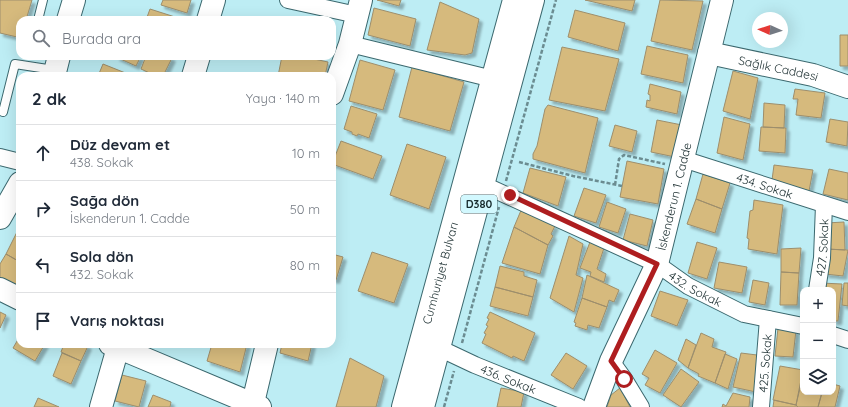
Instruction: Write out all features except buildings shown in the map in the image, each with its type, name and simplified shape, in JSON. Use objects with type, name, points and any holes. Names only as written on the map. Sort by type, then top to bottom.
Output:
[{"type":"street","points":[[69,16],[74,0]]},
{"type":"street","points":[[209,16],[214,0]]},
{"type":"street","points":[[288,0],[359,8],[350,44],[336,83]]},
{"type":"street","name":"Cumhuriyet Bulvarı","points":[[403,407],[514,0]]},
{"type":"street","name":"Cumhuriyet Bulvarı","points":[[424,407],[533,0]]},
{"type":"street","name":"İskenderun 1. Cadde","points":[[594,407],[611,361],[657,264],[722,0]]},
{"type":"street","points":[[350,44],[493,79]]},
{"type":"street","name":"Sağlık Caddesi","points":[[709,52],[813,75],[848,87]]},
{"type":"street","points":[[194,72],[198,60]]},
{"type":"street","points":[[0,157],[16,161]]},
{"type":"street","name":"434. Sokak","points":[[681,164],[848,212]]},
{"type":"street","name":"432. Sokak","points":[[484,185],[657,264],[688,286],[737,310],[768,319],[800,325]]},
{"type":"street","points":[[0,218],[16,190]]},
{"type":"street","name":"427. Sokak","points":[[817,287],[822,258],[824,204]]},
{"type":"street","points":[[0,289],[16,297]]},
{"type":"street","name":"425. Sokak","points":[[761,407],[768,319]]},
{"type":"street","points":[[836,336],[848,340]]},
{"type":"street","points":[[101,407],[114,348]]},
{"type":"street","points":[[122,348],[255,406],[266,348]]},
{"type":"street","name":"436. Sokak","points":[[439,348],[475,365],[579,407]]},
{"type":"street","points":[[611,361],[641,407]]},
{"type":"lane","points":[[39,16],[43,0]]},
{"type":"lane","points":[[2,112],[15,64],[56,67]]},
{"type":"path","points":[[615,185],[619,159],[624,155],[681,164]]},
{"type":"path","points":[[519,162],[573,176],[622,186]]},
{"type":"route","points":[[510,195],[657,264],[611,361],[624,379]]}]
